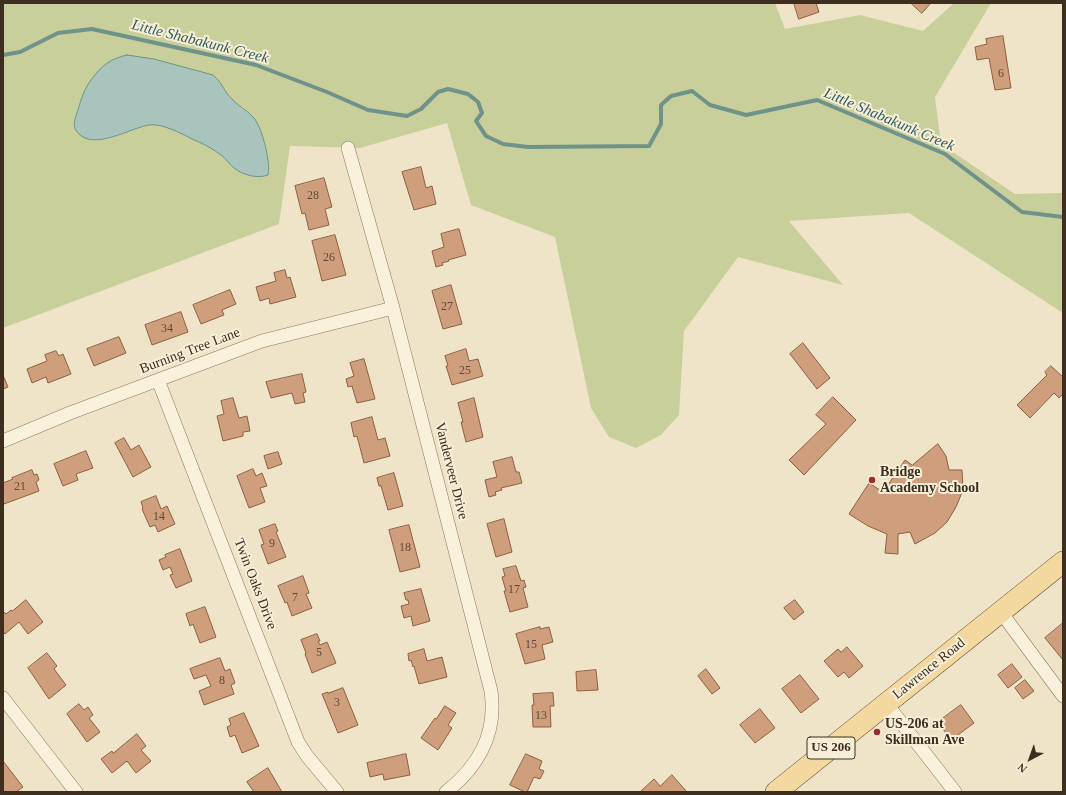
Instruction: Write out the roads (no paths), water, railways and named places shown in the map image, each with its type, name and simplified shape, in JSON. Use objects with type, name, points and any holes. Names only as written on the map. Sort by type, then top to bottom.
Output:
[{"type":"main road","name":"Lawrence Road","points":[[776,792],[1063,562]]},
{"type":"street","name":"Vanderveer Drive","points":[[348,148],[393,308],[492,697],[490,728],[482,750],[472,767],[459,782],[446,792]]},
{"type":"street","name":"Burning Tree Lane","points":[[3,441],[70,413],[262,341],[393,308]]},
{"type":"street","name":"Twin Oaks Drive","points":[[158,380],[298,742],[307,756],[337,792]]},
{"type":"street","points":[[1001,611],[1063,696]]},
{"type":"street","points":[[3,698],[76,792]]},
{"type":"street","points":[[886,703],[955,792]]},
{"type":"water","points":[[127,55],[154,59],[213,75],[229,96],[251,115],[260,128],[267,154],[269,169],[268,175],[259,177],[242,173],[234,168],[223,156],[211,148],[177,131],[165,127],[149,125],[112,137],[93,140],[85,138],[78,133],[74,125],[75,120],[82,97],[88,84],[99,70],[107,63],[116,58]]},
{"type":"waterway","name":"Little Shabakunk Creek","points":[[3,55],[20,52],[58,33],[92,29],[256,65],[327,92],[368,110],[407,116],[421,109],[438,92],[448,89],[468,94],[478,102],[482,113],[476,121],[486,136],[503,144],[528,147],[649,146],[661,124],[661,105],[671,96],[692,91],[710,105],[746,115],[817,100],[945,154],[1022,212],[1063,217]]},
{"type":"place","name":"Bridge Academy School","points":[[872,480]]},
{"type":"place","name":"US-206 at Skillman Ave","points":[[877,732]]}]
